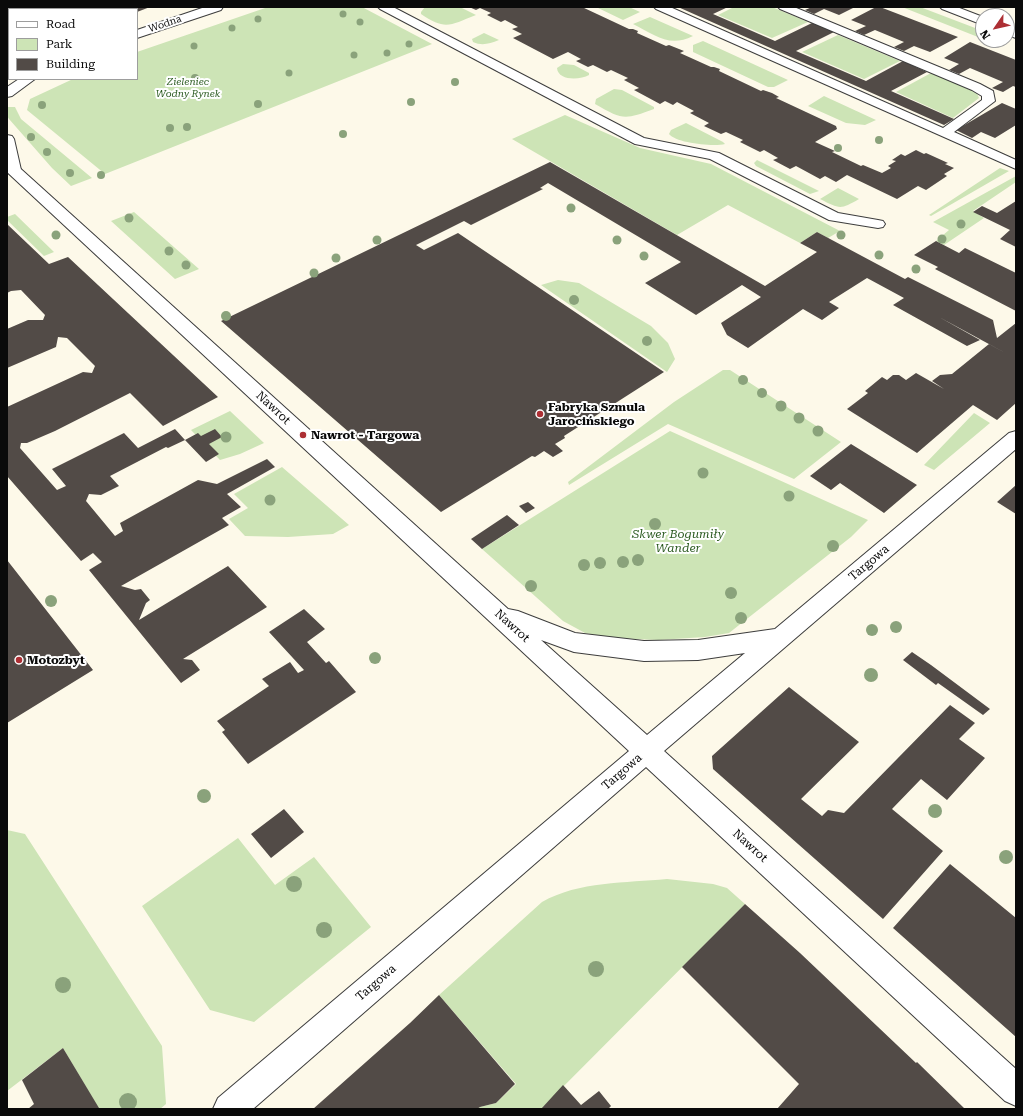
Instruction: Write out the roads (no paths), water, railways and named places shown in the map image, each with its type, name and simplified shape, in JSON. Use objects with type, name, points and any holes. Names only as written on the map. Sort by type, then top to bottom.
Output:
[{"type":"street","name":"Wodna","points":[[138,34],[217,7]]},
{"type":"street","points":[[7,93],[26,80]]},
{"type":"street","points":[[7,139],[10,167]]},
{"type":"street","name":"Nawrot","points":[[10,167],[1016,1090]]},
{"type":"street","name":"Targowa","points":[[229,1109],[748,664],[781,638],[1016,438]]},
{"type":"street","points":[[500,615],[574,642],[644,651],[698,650],[781,638]]},
{"type":"lane","points":[[384,7],[640,141],[723,159],[834,217],[878,224]]},
{"type":"lane","points":[[660,7],[1016,166]]},
{"type":"lane","points":[[784,7],[976,87],[988,94],[989,101],[944,134]]},
{"type":"lane","points":[[946,7],[975,18]]},
{"type":"place","name":"Fabryka Szmula Jarocińskiego","points":[[540,414]]},
{"type":"place","name":"Nawrot - Targowa","points":[[303,435]]},
{"type":"place","name":"Motozbyt","points":[[19,660]]},
{"type":"park label","name":"Zieleniec Wodny Rynek","points":[[188,88]]},
{"type":"park label","name":"Skwer Bogumiły Wander","points":[[678,541]]}]
